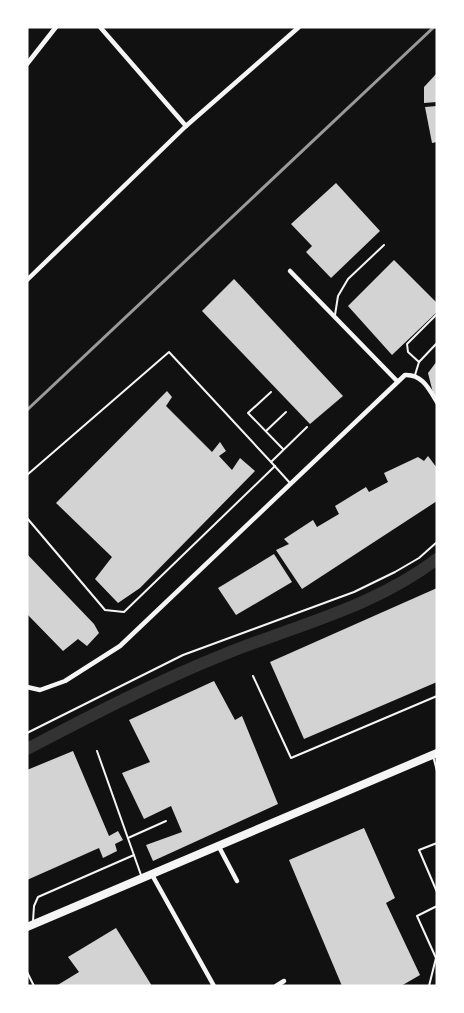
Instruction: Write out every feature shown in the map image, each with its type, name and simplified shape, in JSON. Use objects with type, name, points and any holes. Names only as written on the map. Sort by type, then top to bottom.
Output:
[{"type":"main road","points":[[30,926],[435,753]]},
{"type":"street","points":[[27,64],[56,27]]},
{"type":"street","points":[[100,27],[186,126]]},
{"type":"street","points":[[27,280],[186,126],[299,27]]},
{"type":"street","points":[[290,271],[397,381]]},
{"type":"street","points":[[27,687],[40,690],[65,681],[120,646],[405,375],[415,375],[425,383],[437,402]]},
{"type":"street","points":[[218,845],[237,881]]},
{"type":"street","points":[[151,873],[214,986]]},
{"type":"street","points":[[276,986],[284,981]]},
{"type":"lane","points":[[335,318],[338,296],[348,279],[384,245]]},
{"type":"lane","points":[[419,362],[408,352],[407,344],[437,314]]},
{"type":"lane","points":[[415,375],[419,362],[437,343]]},
{"type":"lane","points":[[27,475],[169,352],[290,483]]},
{"type":"lane","points":[[271,392],[248,413],[283,449]]},
{"type":"lane","points":[[266,431],[286,412]]},
{"type":"lane","points":[[271,462],[307,427]]},
{"type":"lane","points":[[27,518],[105,610],[124,612],[275,466]]},
{"type":"lane","points":[[253,676],[291,758],[437,696]]},
{"type":"lane","points":[[97,751],[141,877]]},
{"type":"lane","points":[[435,753],[437,771]]},
{"type":"lane","points":[[128,838],[166,821]]},
{"type":"lane","points":[[437,843],[419,850],[437,892]]},
{"type":"lane","points":[[30,926],[38,897],[134,855]]},
{"type":"lane","points":[[429,986],[436,958],[417,916],[437,906]]},
{"type":"lane","points":[[27,972],[34,986]]},
{"type":"path","points":[[27,734],[183,656],[354,592],[395,572],[418,558],[437,542]]},
{"type":"building","points":[[437,73],[437,102],[424,103],[424,87]]},
{"type":"building","points":[[437,106],[437,142],[432,143],[425,107]]},
{"type":"building","points":[[336,183],[380,231],[331,278],[306,252],[312,246],[291,224]]},
{"type":"building","points":[[394,260],[437,303],[437,312],[392,355],[348,306]]},
{"type":"building","points":[[234,279],[343,396],[310,424],[202,311]]},
{"type":"building","points":[[437,361],[437,399],[434,397],[428,373]]},
{"type":"building","points":[[167,391],[172,397],[166,406],[212,452],[220,442],[226,451],[219,456],[232,470],[240,458],[255,471],[140,588],[118,603],[95,579],[112,557],[56,503]]},
{"type":"building","points":[[428,456],[437,468],[437,501],[302,589],[276,550],[289,544],[284,539],[313,520],[317,527],[339,514],[335,506],[366,487],[369,492],[388,482],[384,473],[418,457],[424,461]]},
{"type":"building","points":[[27,554],[94,624],[99,633],[87,646],[78,639],[63,651],[27,614]]},
{"type":"building","points":[[274,554],[292,582],[236,615],[218,588]]},
{"type":"building","points":[[437,588],[437,682],[304,739],[270,662]]},
{"type":"building","points":[[214,681],[235,720],[242,716],[278,804],[153,861],[146,845],[182,832],[171,806],[144,819],[122,773],[150,762],[129,720]]},
{"type":"building","points":[[73,751],[109,836],[118,831],[123,840],[115,844],[117,851],[103,858],[99,848],[27,880],[27,770]]},
{"type":"building","points":[[364,828],[395,898],[386,903],[420,975],[401,986],[342,986],[289,860]]},
{"type":"building","points":[[116,928],[152,986],[56,986],[79,972],[68,957]]},
{"type":"waterway","points":[[27,749],[200,664],[361,603],[413,576],[437,559]]},
{"type":"railway","points":[[27,410],[434,27]]}]
